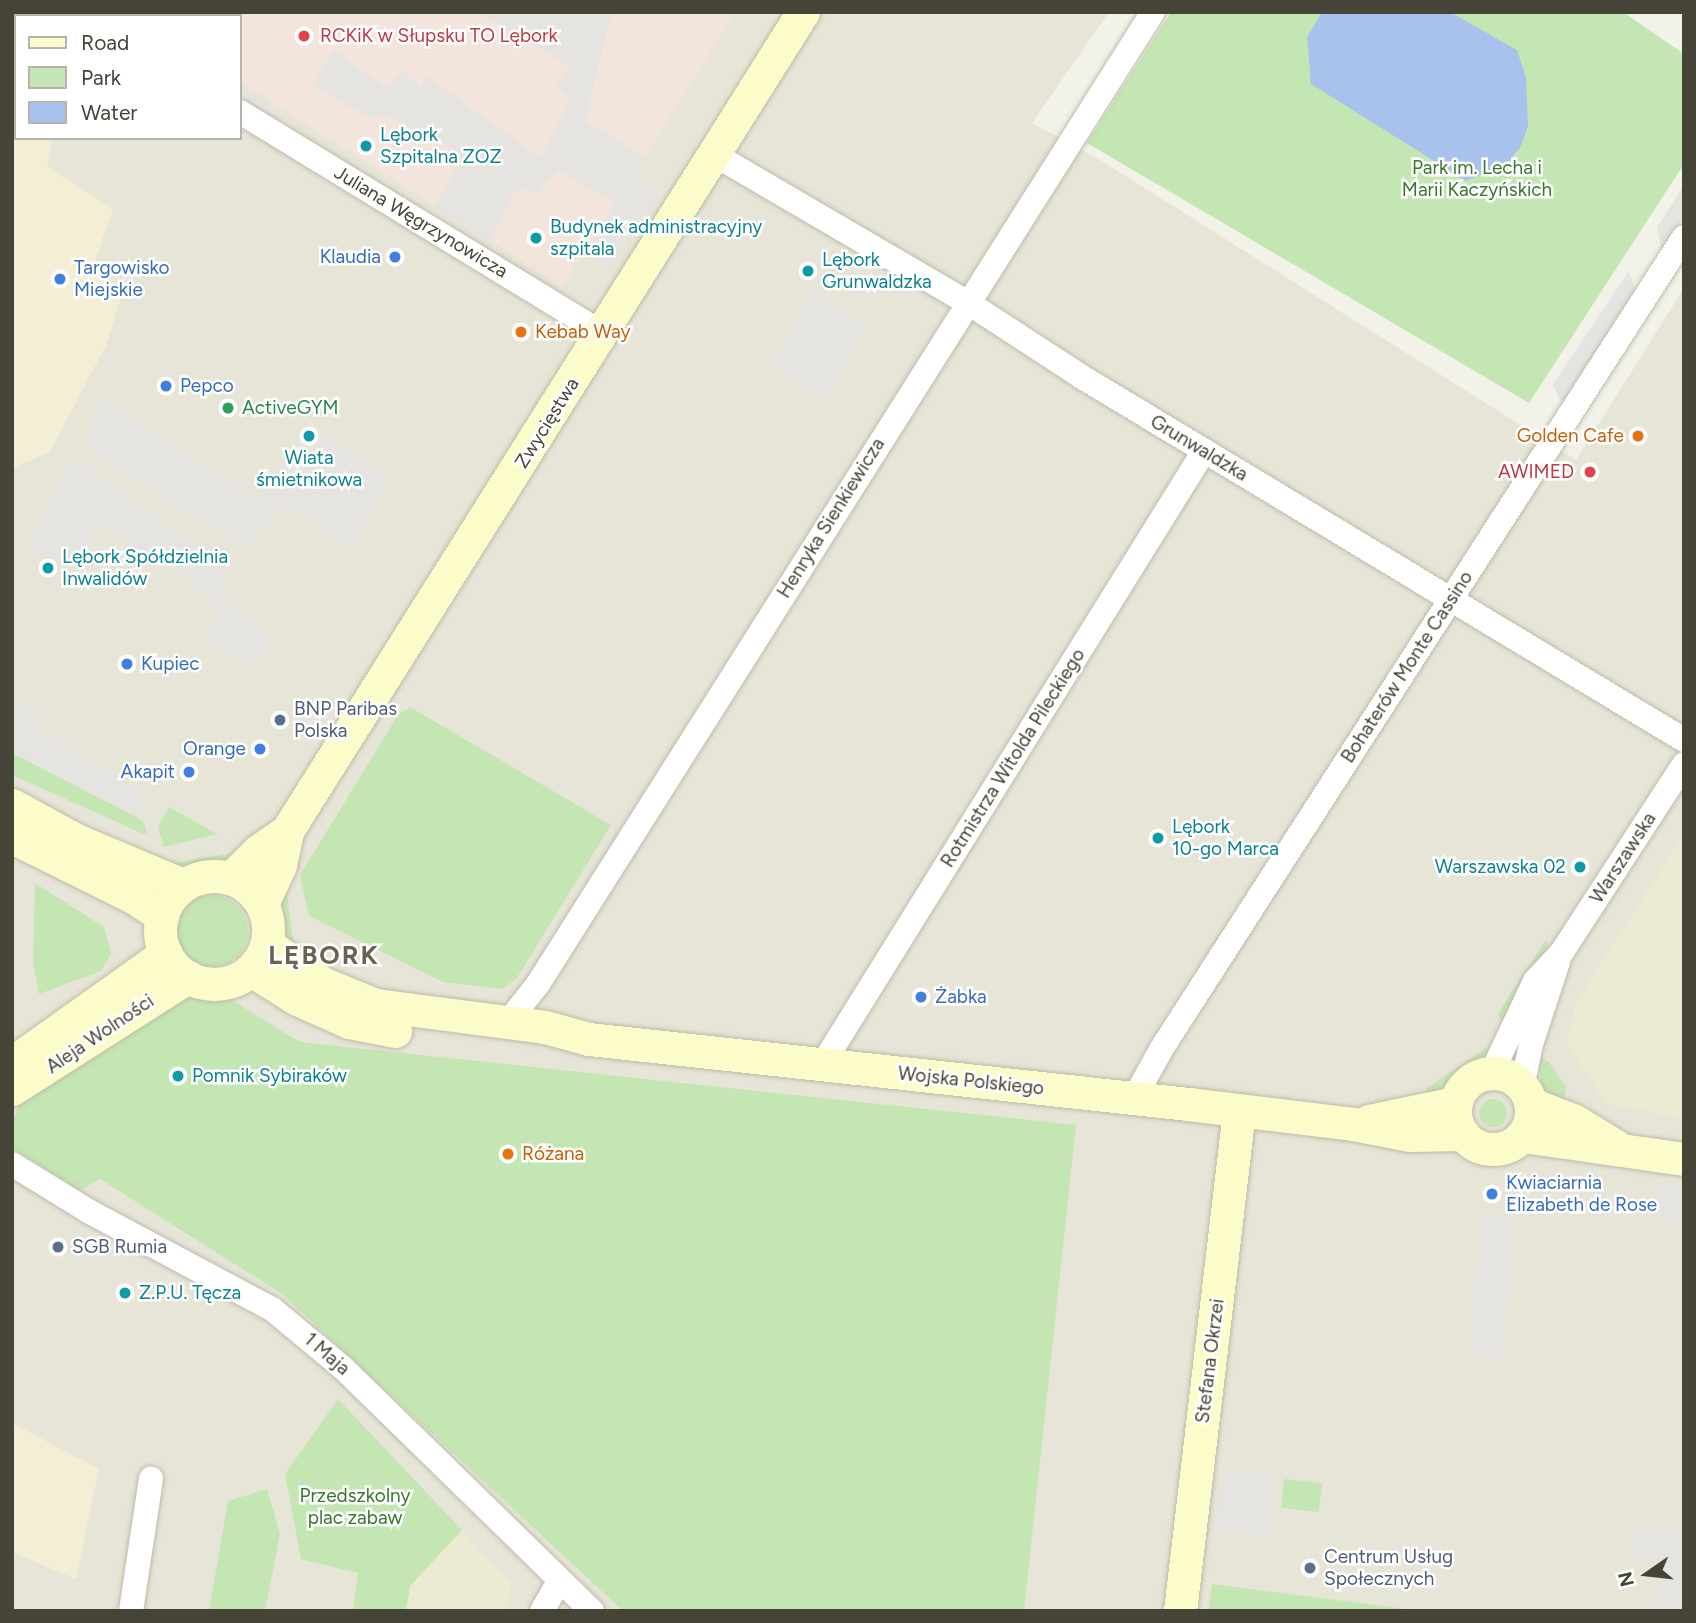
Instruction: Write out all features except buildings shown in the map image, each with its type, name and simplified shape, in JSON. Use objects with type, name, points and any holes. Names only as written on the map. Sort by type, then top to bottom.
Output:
[{"type":"street","name":"Zwycięstwa","points":[[262,904],[280,865],[287,831],[803,12]]},
{"type":"street","name":"Henryka Sienkiewicza","points":[[508,1022],[538,984],[967,302],[1153,12]]},
{"type":"street","name":"Juliana Węgrzynowicza","points":[[242,113],[602,332]]},
{"type":"street","name":"Grunwaldzka","points":[[715,155],[967,302],[1204,451],[1684,740]]},
{"type":"street","name":"Bohaterów Monte Cassino","points":[[1139,1100],[1142,1084],[1161,1048],[1684,237]]},
{"type":"street","name":"Rotmistrza Witolda Pileckiego","points":[[822,1065],[1204,451]]},
{"type":"street","name":"Warszawska","points":[[1492,1072],[1535,981],[1562,952],[1684,764]]},
{"type":"street","points":[[12,805],[88,845],[183,885]]},
{"type":"street","name":"Zwycięstwa","points":[[231,878],[258,851],[287,831]]},
{"type":"street","points":[[12,837],[133,897],[162,916]]},
{"type":"street","points":[[198,878],[231,878],[248,888],[262,904],[268,923],[259,957],[220,984],[188,977],[166,953],[162,916],[170,899],[183,885],[198,878]]},
{"type":"street","name":"Warszawska","points":[[1527,1096],[1531,1044],[1562,952]]},
{"type":"street","name":"Aleja Wolności","points":[[12,1063],[139,977],[166,953]]},
{"type":"street","name":"Wojska Polskiego","points":[[259,957],[361,1001],[508,1022],[589,1039],[1353,1124],[1410,1135],[1459,1119]]},
{"type":"street","name":"Wojska Polskiego","points":[[259,957],[307,1003],[349,1022],[382,1030],[544,1046],[589,1039]]},
{"type":"street","name":"Aleja Wolności","points":[[12,1089],[188,977]]},
{"type":"street","points":[[1619,1147],[1527,1096],[1509,1076],[1492,1072],[1466,1085],[1459,1119],[1493,1149],[1523,1136],[1568,1145],[1619,1147],[1684,1159]]},
{"type":"street","points":[[1523,1136],[1527,1096]]},
{"type":"street","name":"Stefana Okrzei","points":[[1180,1611],[1239,1111]]},
{"type":"street","name":"1 Maja","points":[[12,1164],[90,1212],[272,1309],[343,1368],[559,1582],[592,1611]]},
{"type":"street","points":[[131,1611],[151,1479]]},
{"type":"street","points":[[542,1611],[559,1582]]},
{"type":"shaded area","points":[[12,12],[1109,12],[1032,123],[1097,158],[1576,460],[1684,288],[1684,1611],[12,1611]]},
{"type":"shaded area","points":[[138,12],[736,12],[563,287],[242,83],[242,14]]},
{"type":"shaded area","points":[[478,12],[611,12],[586,121],[645,157],[637,175],[660,189],[608,272],[594,246],[617,205],[558,170],[539,192],[515,190],[489,241],[434,207],[457,168],[449,148],[392,117],[368,117],[313,85],[333,50],[387,88],[402,70],[421,88],[426,76],[541,158],[570,98],[557,87],[570,67]]},
{"type":"shaded area","points":[[242,88],[279,112],[273,123],[242,103]]},
{"type":"shaded area","name":"Targowisko Miejskie","points":[[12,98],[14,140],[52,140],[47,166],[113,209],[93,267],[123,291],[107,343],[50,452],[12,468]]},
{"type":"shaded area","points":[[1684,185],[1684,216],[1662,251],[1657,227]]},
{"type":"shaded area","points":[[1629,271],[1636,291],[1562,405],[1553,384]]},
{"type":"shaded area","points":[[812,292],[869,325],[826,399],[769,366]]},
{"type":"shaded area","points":[[100,397],[257,499],[299,443],[311,450],[324,433],[390,477],[350,546],[284,504],[245,549],[86,449]]},
{"type":"shaded area","points":[[73,456],[230,571],[218,592],[273,642],[255,667],[202,637],[218,611],[204,592],[100,525],[75,560],[25,555]]},
{"type":"shaded area","points":[[12,698],[42,716],[36,727],[144,792],[131,814],[12,753]]},
{"type":"shaded area","points":[[1684,834],[1684,1118],[1607,1104],[1567,1045],[1577,1001]]},
{"type":"shaded area","points":[[1658,1184],[1684,1187],[1684,1227],[1658,1224]]},
{"type":"shaded area","points":[[1483,1215],[1517,1219],[1501,1358],[1467,1354]]},
{"type":"shaded area","name":"Przedszkolny plac zabaw","points":[[338,1399],[511,1582],[507,1611],[353,1611],[358,1573],[301,1559],[285,1474]]},
{"type":"shaded area","points":[[12,1423],[99,1469],[76,1579],[12,1552]]},
{"type":"shaded area","points":[[1223,1469],[1274,1474],[1269,1535],[1216,1531]]},
{"type":"shaded area","points":[[1681,1497],[1684,1611],[1654,1611],[1661,1564],[1629,1559],[1633,1527],[1676,1533]]},
{"type":"green space","name":"Park im. Lecha i Marii Kaczyńskich","points":[[1171,12],[1623,12],[1684,54],[1684,164],[1529,403],[1087,143]]},
{"type":"green space","points":[[410,707],[611,825],[517,978],[503,989],[443,982],[309,916],[300,875],[398,715]]},
{"type":"green space","points":[[12,753],[143,821],[148,836],[12,775]]},
{"type":"green space","points":[[169,807],[217,834],[164,847],[158,827]]},
{"type":"green space","points":[[239,852],[222,866],[180,872],[162,865]]},
{"type":"green space","points":[[283,879],[294,950],[282,937],[279,927]]},
{"type":"green space","points":[[35,883],[104,927],[111,954],[101,971],[39,994],[33,962]]},
{"type":"green space","points":[[219,895],[238,905],[246,917],[246,945],[238,957],[226,965],[205,967],[186,957],[178,945],[176,924],[186,905],[198,897]]},
{"type":"green space","points":[[1546,940],[1548,946],[1507,1021],[1500,1019],[1498,1013]]},
{"type":"green space","points":[[184,993],[220,993],[300,1042],[1076,1125],[1024,1611],[623,1611],[282,1294],[100,1179],[79,1191],[14,1149],[12,1122],[21,1101]]},
{"type":"green space","points":[[1495,1042],[1484,1063],[1428,1103],[1427,1088]]},
{"type":"green space","points":[[1537,1056],[1549,1062],[1566,1087],[1563,1111],[1543,1090]]},
{"type":"green space","points":[[1493,1099],[1503,1103],[1507,1113],[1503,1123],[1493,1127],[1483,1123],[1479,1113],[1483,1103]]},
{"type":"green space","name":"Przedszkolny plac zabaw","points":[[338,1399],[462,1530],[410,1586],[406,1611],[353,1611],[358,1573],[301,1559],[285,1474]]},
{"type":"green space","points":[[1284,1479],[1322,1483],[1319,1512],[1281,1508]]},
{"type":"green space","points":[[267,1489],[280,1534],[265,1611],[209,1611],[228,1501]]},
{"type":"green space","points":[[1212,1584],[1422,1611],[1208,1611]]},
{"type":"water","points":[[1322,12],[1450,12],[1517,50],[1526,77],[1528,126],[1521,146],[1507,164],[1466,181],[1311,84],[1307,37]]},
{"type":"place","name":"RCKiK w Słupsku TO Lębork","points":[[304,36]]},
{"type":"place","name":"Lębork Szpitalna ZOZ","points":[[366,146]]},
{"type":"place","name":"Budynek administracyjny szpitala","points":[[536,238]]},
{"type":"place","name":"Klaudia","points":[[395,257]]},
{"type":"place","name":"Lębork Grunwaldzka","points":[[808,271]]},
{"type":"place","name":"Targowisko Miejskie","points":[[60,279]]},
{"type":"place","name":"Kebab Way","points":[[521,332]]},
{"type":"place","name":"Pepco","points":[[166,386]]},
{"type":"place","name":"ActiveGYM","points":[[228,408]]},
{"type":"place","name":"Wiata śmietnikowa","points":[[309,436]]},
{"type":"place","name":"Golden Cafe","points":[[1638,436]]},
{"type":"place","name":"AWIMED","points":[[1590,472]]},
{"type":"place","name":"Lębork Spółdzielnia Inwalidów","points":[[48,568]]},
{"type":"place","name":"Kupiec","points":[[127,664]]},
{"type":"place","name":"BNP Paribas Polska","points":[[280,720]]},
{"type":"place","name":"Orange","points":[[260,749]]},
{"type":"place","name":"Akapit","points":[[189,772]]},
{"type":"place","name":"Lębork 10-go Marca","points":[[1158,838]]},
{"type":"place","name":"Warszawska 02","points":[[1580,867]]},
{"type":"place","name":"Żabka","points":[[921,997]]},
{"type":"place","name":"Pomnik Sybiraków","points":[[178,1076]]},
{"type":"place","name":"Różana","points":[[508,1154]]},
{"type":"place","name":"Kwiaciarnia Elizabeth de Rose","points":[[1492,1194]]},
{"type":"place","name":"SGB Rumia","points":[[58,1247]]},
{"type":"place","name":"Z.P.U. Tęcza","points":[[125,1293]]},
{"type":"place","name":"Centrum Usług Społecznych","points":[[1310,1568]]},
{"type":"district","name":"LĘBORK","points":[[324,956]]}]
